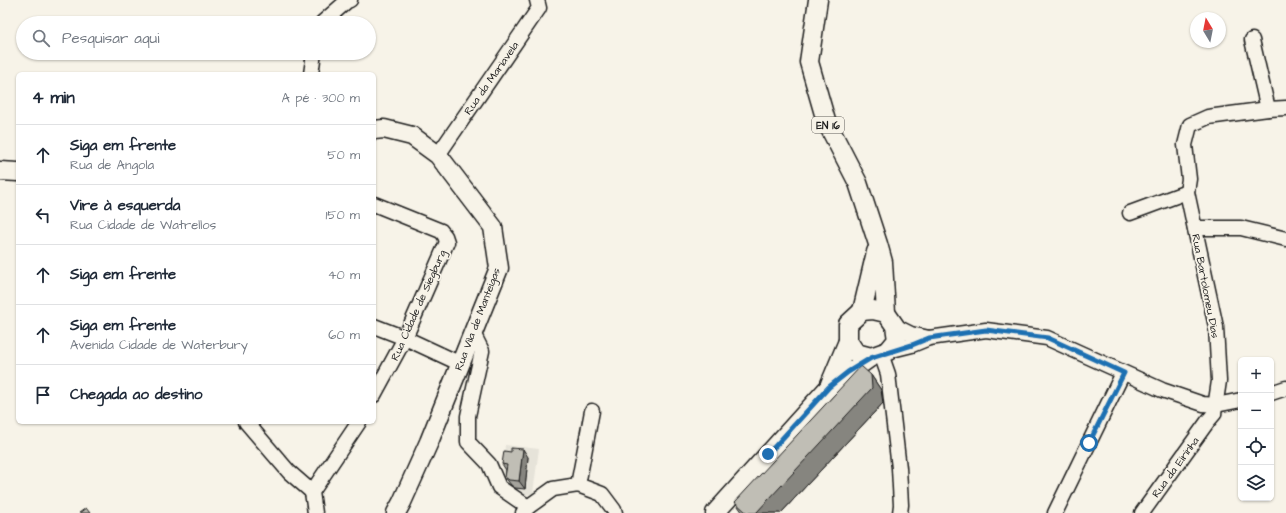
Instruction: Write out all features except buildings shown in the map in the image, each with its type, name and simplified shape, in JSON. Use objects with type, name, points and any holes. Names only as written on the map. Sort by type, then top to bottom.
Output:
[{"type":"main road","name":"EN 16","points":[[715,513],[829,387],[880,354],[897,340],[891,319],[883,262],[878,244],[858,183],[826,121],[809,62],[818,0]]},
{"type":"main road","name":"Rua Vila de Manteigas","points":[[376,130],[384,129],[412,136],[438,155],[493,227],[499,268],[429,442],[396,513]]},
{"type":"main road","points":[[0,171],[16,172]]},
{"type":"main road","points":[[878,244],[862,311],[873,310],[891,319]]},
{"type":"main road","name":"EN 16","points":[[829,387],[848,341],[848,324],[862,311]]},
{"type":"main road","points":[[848,341],[856,353],[880,354]]},
{"type":"street","points":[[331,16],[350,0]]},
{"type":"street","name":"Rua da Mariavela","points":[[438,155],[539,8],[537,0]]},
{"type":"street","points":[[1252,40],[1268,109],[1285,109]]},
{"type":"street","points":[[311,72],[313,60]]},
{"type":"street","name":"Rua Bartolomeu Dias","points":[[1210,404],[1219,381],[1216,327],[1187,192],[1189,179],[1186,145],[1190,126],[1208,117],[1268,109]]},
{"type":"street","points":[[1130,213],[1187,192]]},
{"type":"street","name":"Rua Cidade de Siegburg","points":[[376,205],[441,231],[447,242],[405,338],[376,391]]},
{"type":"street","points":[[1195,228],[1241,228],[1286,239]]},
{"type":"street","points":[[891,319],[911,334],[929,338]]},
{"type":"street","points":[[376,327],[405,338],[460,364]]},
{"type":"street","points":[[900,513],[899,468],[888,374],[880,354],[912,345],[929,338],[986,330],[1048,338],[1162,390],[1210,404],[1238,400]]},
{"type":"street","points":[[473,333],[482,351],[468,416],[468,442],[489,464],[499,488],[526,510],[553,489],[578,485],[602,494],[615,513]]},
{"type":"street","points":[[1055,513],[1124,373]]},
{"type":"street","points":[[1274,392],[1286,388]]},
{"type":"street","name":"Rua da Eirinha","points":[[1142,513],[1208,421],[1203,413],[1210,404]]},
{"type":"street","points":[[578,485],[592,411]]},
{"type":"street","points":[[248,424],[289,472],[312,492],[315,513]]},
{"type":"street","points":[[312,492],[358,424]]},
{"type":"shaded area","points":[[505,445],[539,449],[533,493],[518,495],[502,480]]},
{"type":"route","points":[[768,454],[829,387],[848,372],[871,358],[929,338],[986,330],[1048,338],[1124,373],[1089,443]]}]
